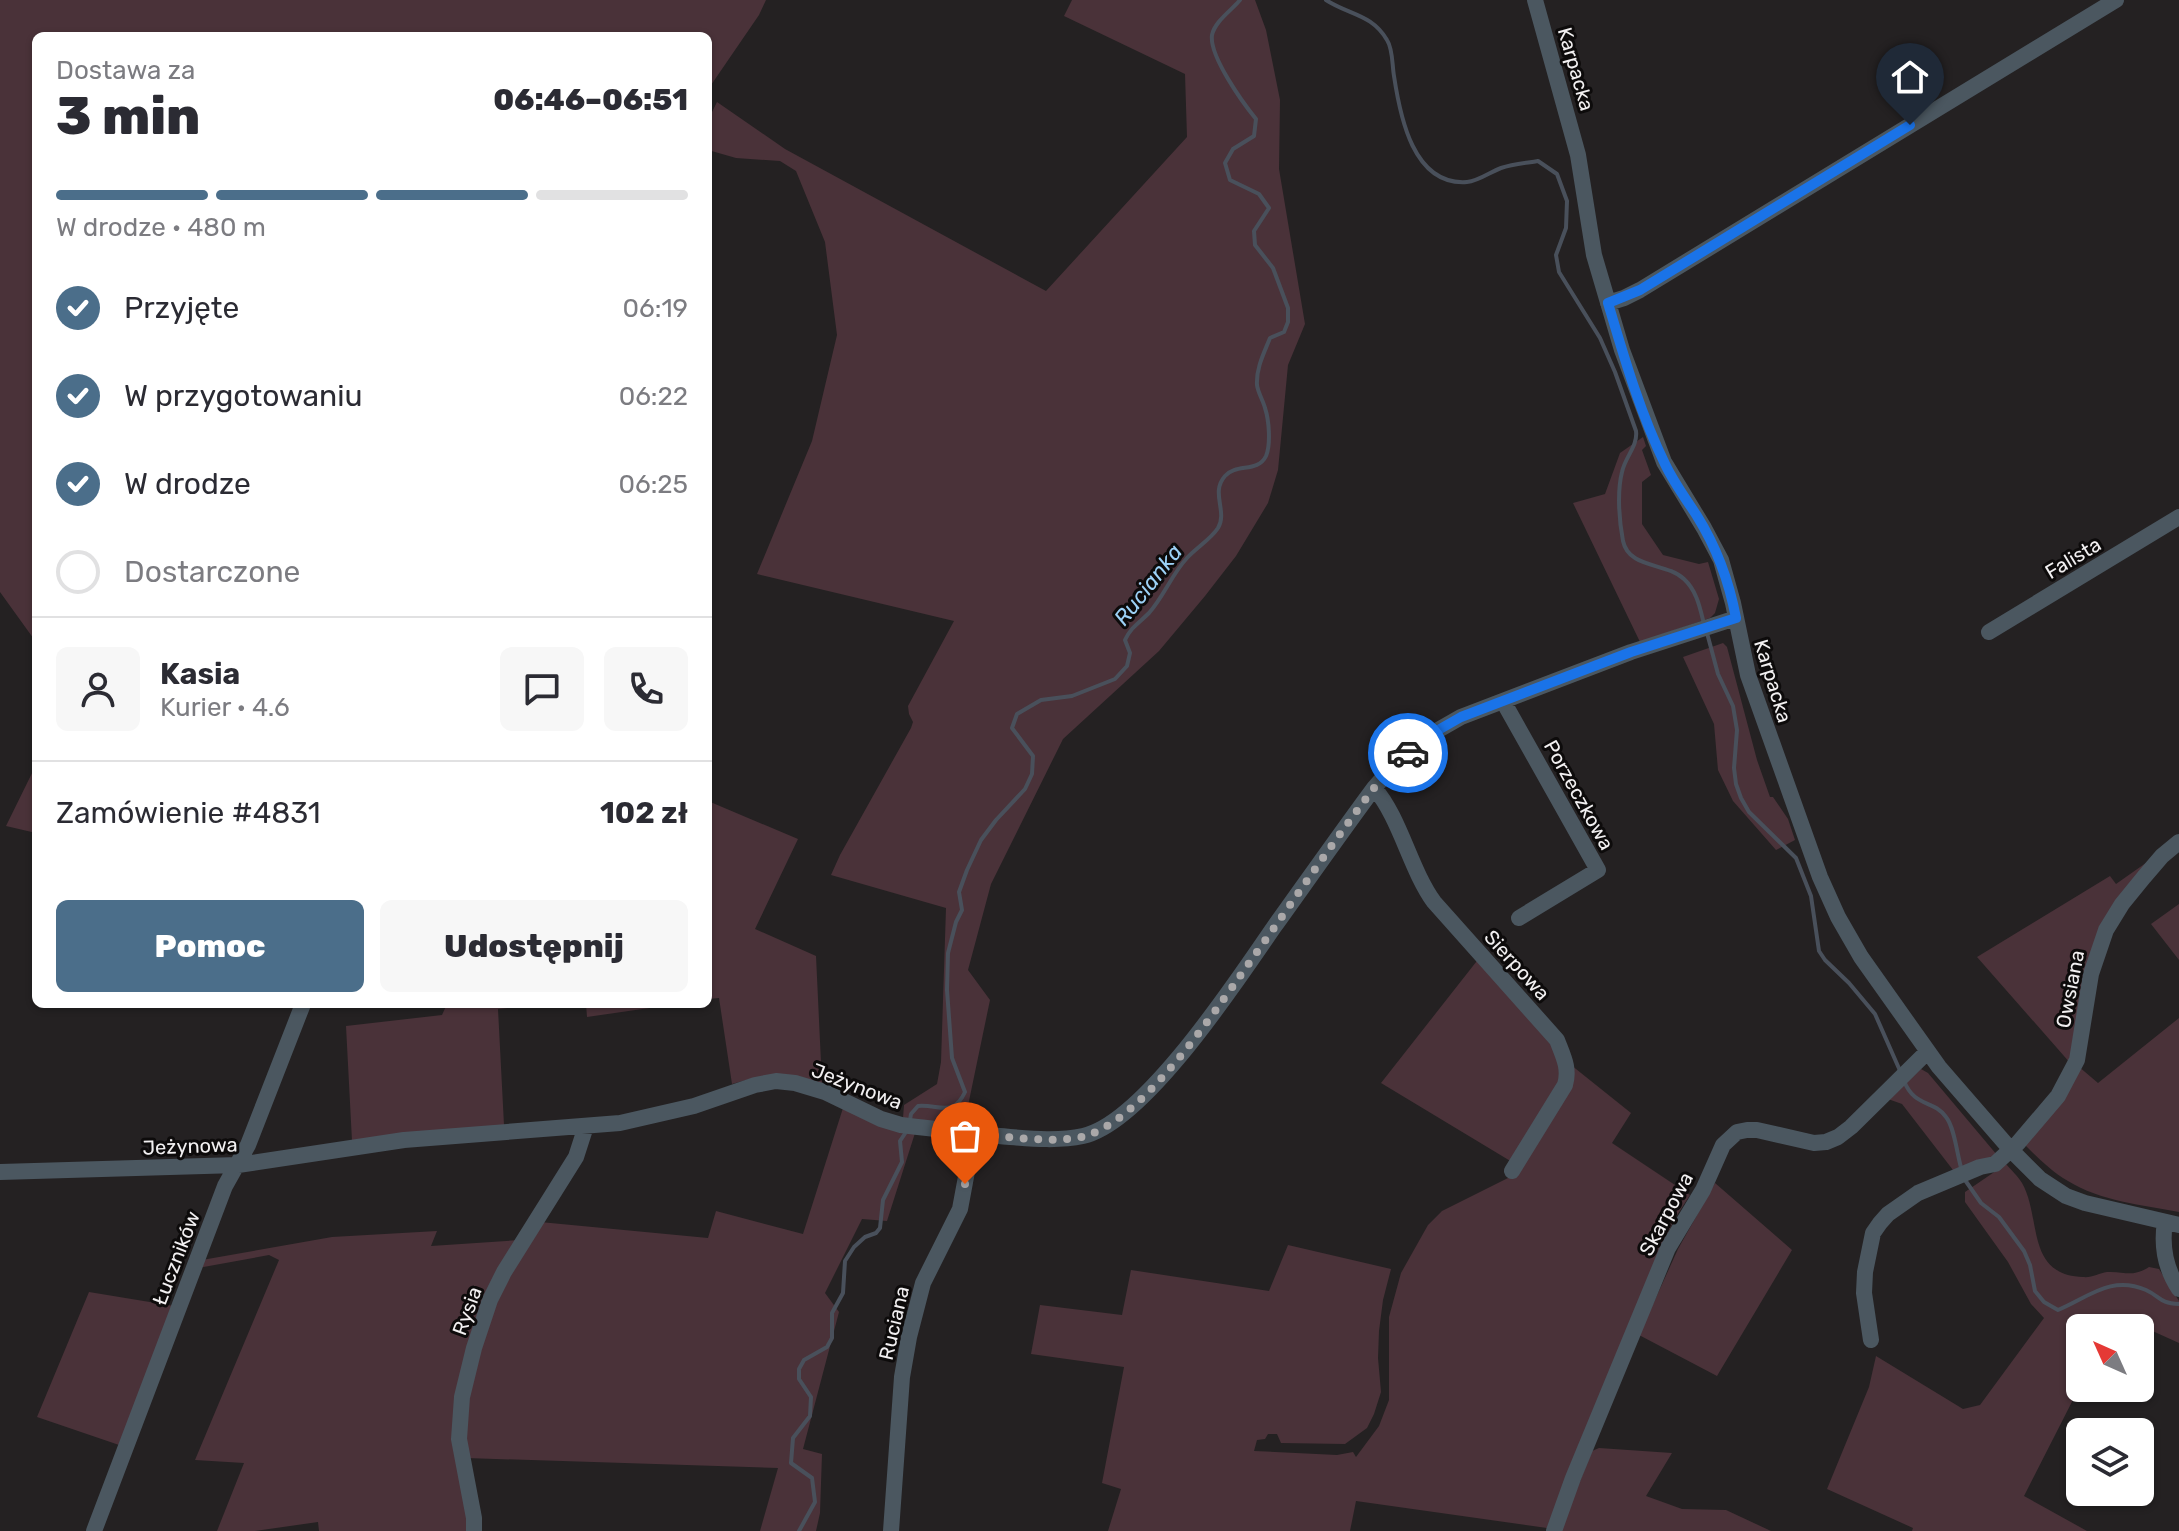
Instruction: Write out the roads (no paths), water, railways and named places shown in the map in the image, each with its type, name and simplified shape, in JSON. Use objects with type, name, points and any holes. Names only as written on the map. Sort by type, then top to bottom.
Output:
[{"type":"street","name":"Karpacka","points":[[1535,0],[1578,155],[1592,242],[1622,350],[1671,476],[1721,560],[1748,675],[1828,897],[1861,957],[1927,1052],[2040,1179],[2066,1196],[2119,1212],[2172,1223]]},
{"type":"street","points":[[1608,303],[1640,290],[2116,0]]},
{"type":"street","name":"Falista","points":[[1989,632],[2179,517]]},
{"type":"street","name":"Jeżynowa","points":[[0,1172],[238,1165],[404,1140],[620,1123],[694,1106],[776,1081],[825,1092],[881,1119],[901,1125],[1034,1139],[1086,1136],[1108,1126],[1129,1111],[1176,1060],[1231,989],[1374,788],[1395,764],[1426,737],[1461,717],[1631,652],[1736,618]]},
{"type":"street","name":"Porzeczkowa","points":[[1503,701],[1598,870],[1519,918]]},
{"type":"street","name":"Sierpowa","points":[[1374,788],[1385,802],[1424,888],[1557,1040],[1567,1065],[1565,1085],[1512,1171]]},
{"type":"street","name":"Owsiana","points":[[2011,1150],[2058,1096],[2069,1077],[2078,1052],[2091,974],[2106,930],[2144,877],[2179,842]]},
{"type":"street","name":"Łuczników","points":[[94,1531],[225,1186],[248,1145],[301,1008]]},
{"type":"street","name":"Skarpowa","points":[[1554,1531],[1668,1248],[1703,1190],[1723,1145],[1737,1132],[1747,1130],[1814,1143],[1838,1137],[1927,1052]]},
{"type":"street","name":"Rysia","points":[[474,1531],[459,1439],[462,1397],[474,1348],[490,1300],[504,1272],[576,1157],[586,1126]]},
{"type":"street","name":"Ruciana","points":[[891,1531],[902,1377],[909,1337],[923,1283],[960,1209],[974,1134]]},
{"type":"street","points":[[1871,1340],[1864,1293],[1873,1233],[1888,1214],[1918,1193],[1980,1167],[1995,1164],[2011,1150]]},
{"type":"street","points":[[2172,1223],[2164,1259],[2179,1289]]},
{"type":"waterway","name":"Rucianka","points":[[910,1120],[918,1106],[950,1107],[956,1105],[965,1092],[952,1058],[947,990],[948,953],[962,910],[959,892],[981,840],[1025,789],[1032,774],[1033,756],[1012,728],[1017,714],[1041,700],[1072,696],[1115,679],[1127,666],[1130,653],[1125,640],[1130,632],[1149,613],[1182,564],[1218,528],[1221,522],[1219,489],[1225,476],[1258,464],[1268,451],[1268,425],[1257,379],[1270,338],[1284,332],[1288,308],[1273,268],[1255,245],[1254,231],[1269,208],[1259,194],[1230,180],[1225,163],[1233,149],[1254,136],[1256,119],[1228,79],[1212,44],[1217,25],[1240,0]]},
{"type":"waterway","points":[[1326,0],[1367,20],[1387,40],[1405,128],[1412,146],[1434,173],[1449,180],[1467,182],[1506,167],[1538,161],[1557,174],[1567,201],[1566,228],[1556,255],[1559,272],[1600,338],[1636,431],[1635,442],[1620,480],[1623,541],[1627,550],[1640,561],[1684,579],[1695,594],[1704,624]]},
{"type":"waterway","points":[[1707,633],[1718,674],[1733,706],[1737,730],[1734,768],[1741,798],[1749,812],[1796,858],[1811,896],[1819,951],[1875,1014],[1901,1073]]},
{"type":"waterway","points":[[1904,1081],[1913,1095],[1946,1117],[1954,1135],[1962,1171]]},
{"type":"waterway","name":"Rucianka","points":[[799,1531],[815,1502],[812,1478],[791,1463],[793,1438],[810,1416],[811,1397],[799,1379],[799,1369],[804,1360],[827,1347],[832,1338],[832,1313],[843,1293],[845,1261],[854,1247],[880,1228],[883,1200],[902,1162],[900,1141],[906,1132]]},
{"type":"waterway","points":[[1965,1180],[1981,1203],[1999,1217],[2024,1251],[2035,1291],[2044,1302],[2058,1310],[2100,1290],[2122,1285],[2146,1290],[2164,1301],[2179,1304]]}]
